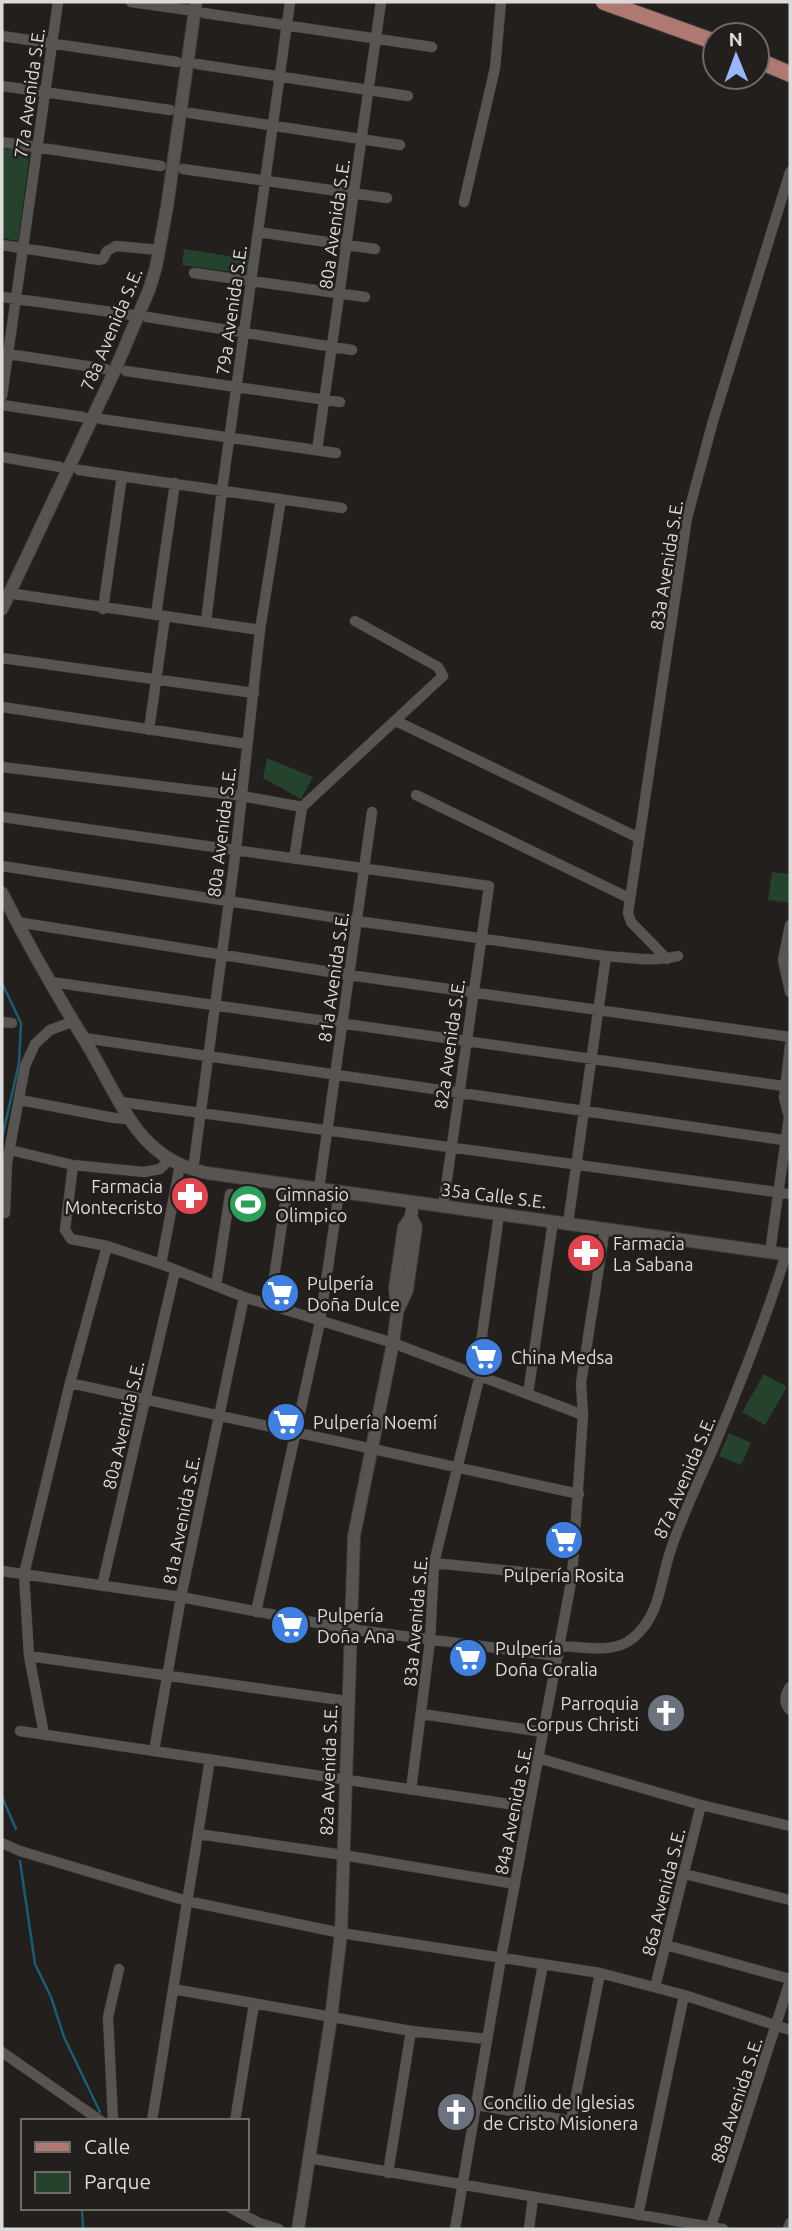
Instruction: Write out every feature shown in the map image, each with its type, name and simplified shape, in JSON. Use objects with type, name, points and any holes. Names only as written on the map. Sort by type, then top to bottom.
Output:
[{"type":"main road","points":[[604,2],[701,37]]},
{"type":"main road","points":[[771,66],[790,73]]},
{"type":"street","name":"77a Avenida S.E.","points":[[2,396],[5,353],[16,299],[58,2]]},
{"type":"street","points":[[131,2],[192,6]]},
{"type":"street","name":"79a Avenida S.E.","points":[[206,622],[243,333],[290,2]]},
{"type":"street","name":"80a Avenida S.E.","points":[[317,450],[381,2]]},
{"type":"street","points":[[464,202],[495,68],[501,2]]},
{"type":"street","name":"78a Avenida S.E.","points":[[2,609],[5,593],[70,468],[140,316],[153,279],[181,112],[192,6]]},
{"type":"street","points":[[204,13],[432,47]]},
{"type":"street","points":[[2,36],[177,62]]},
{"type":"street","points":[[197,64],[408,96]]},
{"type":"street","points":[[2,86],[170,110]]},
{"type":"street","points":[[190,113],[400,145]]},
{"type":"street","points":[[2,142],[161,166]]},
{"type":"street","points":[[183,169],[387,198]]},
{"type":"street","name":"83a Avenida S.E.","points":[[667,959],[631,922],[628,913],[687,518],[713,421],[790,172]]},
{"type":"street","points":[[258,232],[375,248]]},
{"type":"street","points":[[2,245],[99,260],[105,257],[111,247],[116,246],[159,250]]},
{"type":"street","points":[[194,273],[365,297]]},
{"type":"street","points":[[2,297],[134,315]]},
{"type":"street","points":[[147,317],[352,350]]},
{"type":"street","points":[[5,353],[106,369]]},
{"type":"street","points":[[126,371],[340,402]]},
{"type":"street","points":[[2,405],[83,417]]},
{"type":"street","points":[[101,419],[336,453]]},
{"type":"street","points":[[2,457],[60,467]]},
{"type":"street","points":[[79,470],[342,508]]},
{"type":"street","points":[[103,609],[122,476]]},
{"type":"street","points":[[149,730],[175,483]]},
{"type":"street","name":"80a Avenida S.E.","points":[[161,1265],[180,1165],[200,1111],[236,849],[260,630],[281,499]]},
{"type":"street","points":[[5,593],[260,630]]},
{"type":"street","points":[[294,859],[302,807],[440,681],[442,672],[438,667],[355,621]]},
{"type":"street","points":[[2,659],[254,693]]},
{"type":"street","points":[[2,707],[246,744]]},
{"type":"street","points":[[396,721],[639,838]]},
{"type":"street","points":[[2,767],[242,796],[302,807]]},
{"type":"street","points":[[416,795],[629,898]]},
{"type":"street","name":"81a Avenida S.E.","points":[[319,1189],[372,812]]},
{"type":"street","points":[[2,817],[364,869]]},
{"type":"street","points":[[2,866],[606,956],[667,959],[678,956]]},
{"type":"street","name":"82a Avenida S.E.","points":[[364,869],[489,886],[443,1207]]},
{"type":"street","points":[[2,893],[72,1022],[130,1119],[147,1142],[180,1165]]},
{"type":"street","points":[[17,922],[349,975],[790,1037]]},
{"type":"street","points":[[790,925],[783,960],[790,992]]},
{"type":"street","points":[[568,1223],[606,956]]},
{"type":"street","points":[[51,982],[788,1086]]},
{"type":"street","points":[[5,1213],[4,1164],[10,1150],[25,1066],[35,1044],[50,1030],[72,1022]]},
{"type":"street","points":[[84,1038],[787,1140]]},
{"type":"street","points":[[771,1252],[787,1140],[789,1117],[785,1109],[790,1045]]},
{"type":"street","points":[[20,1100],[130,1119]]},
{"type":"street","points":[[121,1102],[790,1194]]},
{"type":"street","points":[[10,1150],[73,1165],[144,1172],[180,1165]]},
{"type":"street","points":[[73,1165],[65,1230],[71,1239],[107,1247],[244,1297],[393,1343],[583,1415]]},
{"type":"street","name":"35a Calle S.E.","points":[[180,1165],[339,1192],[788,1255]]},
{"type":"street","points":[[270,1304],[288,1184]]},
{"type":"street","points":[[256,1612],[320,1322],[339,1192]]},
{"type":"street","points":[[216,1286],[230,1194]]},
{"type":"street","name":"82a Avenida S.E.","points":[[298,2229],[331,2018],[341,1933],[354,1536],[397,1314],[407,1290],[416,1227],[411,1217],[413,1202]]},
{"type":"street","points":[[479,1357],[499,1215]]},
{"type":"street","points":[[528,1394],[553,1221]]},
{"type":"street","name":"84a Avenida S.E.","points":[[455,2229],[501,1958],[572,1577],[583,1415],[581,1383],[605,1228]]},
{"type":"street","points":[[44,1734],[29,1656],[24,1574],[70,1383],[107,1247]]},
{"type":"street","name":"87a Avenida S.E.","points":[[2,1571],[181,1597],[349,1629],[430,1641],[559,1651],[612,1647],[631,1641],[643,1629],[658,1602],[670,1552],[732,1405],[788,1255]]},
{"type":"street","name":"80a Avenida S.E.","points":[[102,1586],[175,1271]]},
{"type":"street","name":"81a Avenida S.E.","points":[[154,1751],[181,1597],[244,1297]]},
{"type":"street","name":"83a Avenida S.E.","points":[[411,1790],[430,1641],[434,1563],[480,1375]]},
{"type":"street","points":[[70,1383],[579,1494]]},
{"type":"street","points":[[434,1563],[572,1577]]},
{"type":"street","points":[[29,1656],[347,1701]]},
{"type":"street","points":[[790,1687],[785,1699],[790,1710]]},
{"type":"street","points":[[422,1714],[543,1732]]},
{"type":"street","points":[[20,1731],[529,1807]]},
{"type":"street","points":[[538,1758],[701,1805],[790,1826]]},
{"type":"street","points":[[152,2119],[210,1759]]},
{"type":"street","name":"86a Avenida S.E.","points":[[655,1987],[701,1805]]},
{"type":"street","points":[[198,1834],[515,1884]]},
{"type":"street","points":[[2,1843],[187,1901],[341,1933],[600,1973],[684,1995],[790,2031]]},
{"type":"street","points":[[685,1874],[790,1900]]},
{"type":"street","points":[[666,1945],[790,1980]]},
{"type":"street","points":[[516,2112],[543,1964]]},
{"type":"street","points":[[113,2119],[108,2017],[119,1969]]},
{"type":"street","points":[[476,2105],[571,2121],[600,1973]]},
{"type":"street","name":"88a Avenida S.E.","points":[[710,2228],[790,1980]]},
{"type":"street","points":[[173,1989],[411,2031],[487,2039]]},
{"type":"street","points":[[638,2215],[684,1995]]},
{"type":"street","points":[[235,2119],[254,2004]]},
{"type":"street","points":[[388,2173],[411,2031]]},
{"type":"street","points":[[2,2052],[98,2119]]},
{"type":"street","points":[[309,2158],[723,2229]]},
{"type":"street","points":[[529,2229],[533,2197]]},
{"type":"street","points":[[234,2210],[259,2224],[279,2229]]},
{"type":"street","points":[[788,2229],[790,2223]]},
{"type":"green space","points":[[2,148],[30,152],[18,241],[2,238]]},
{"type":"green space","points":[[184,249],[249,259],[247,274],[182,265]]},
{"type":"green space","points":[[267,758],[313,777],[301,799],[263,778]]},
{"type":"green space","points":[[772,872],[790,874],[790,903],[768,900]]},
{"type":"green space","points":[[764,1374],[787,1387],[765,1425],[742,1412]]},
{"type":"green space","points":[[729,1433],[751,1443],[741,1465],[719,1456]]},
{"type":"waterway","points":[[2,983],[21,1023],[19,1063],[2,1138]]},
{"type":"waterway","points":[[2,1797],[16,1829]]},
{"type":"waterway","points":[[20,1861],[35,1964],[51,1997],[64,2037],[100,2112]]},
{"type":"waterway","points":[[82,2210],[83,2229]]},
{"type":"place","name":"Farmacia Montecristo","points":[[190,1196]]},
{"type":"place","name":"Gimnasio Olimpico","points":[[248,1204]]},
{"type":"place","name":"Farmacia La Sabana","points":[[586,1253]]},
{"type":"place","name":"Pulpería Doña Dulce","points":[[280,1293]]},
{"type":"place","name":"China Medsa","points":[[484,1357]]},
{"type":"place","name":"Pulpería Noemí","points":[[286,1422]]},
{"type":"place","name":"Pulpería Rosita","points":[[564,1540]]},
{"type":"place","name":"Pulpería Doña Ana","points":[[290,1625]]},
{"type":"place","name":"Pulpería Doña Coralia","points":[[468,1658]]},
{"type":"place","name":"Parroquia Corpus Christi","points":[[666,1713]]},
{"type":"place","name":"Concilio de Iglesias de Cristo Misionera","points":[[456,2112]]}]
